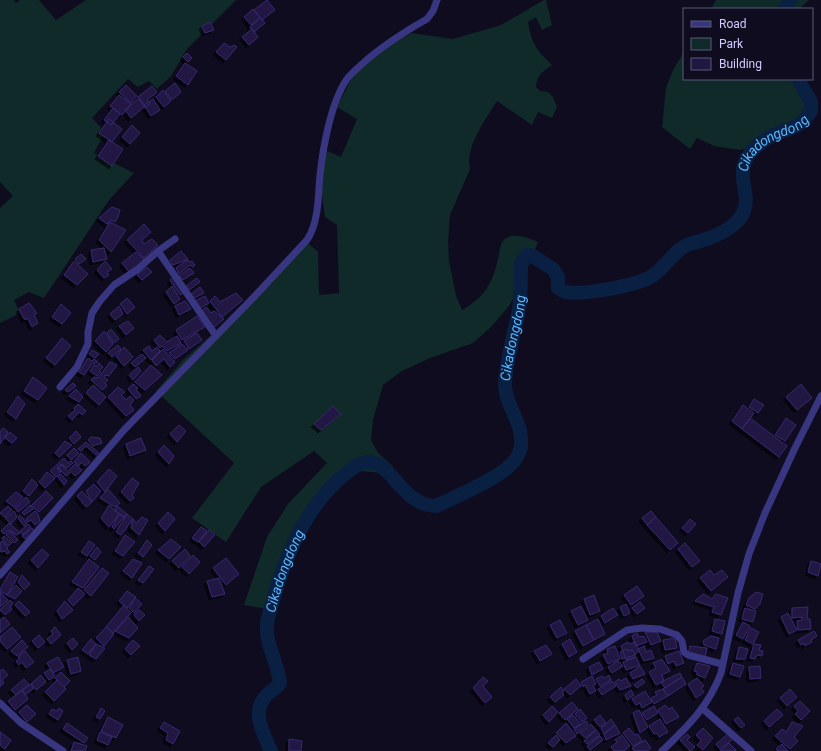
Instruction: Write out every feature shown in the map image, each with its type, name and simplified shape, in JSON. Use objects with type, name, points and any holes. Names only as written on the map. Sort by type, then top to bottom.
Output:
[{"type":"street","points":[[0,575],[124,430],[288,262],[311,234],[314,224],[320,172],[330,123],[340,92],[347,80],[374,54],[427,19],[433,11],[437,0]]},
{"type":"street","points":[[60,387],[76,367],[88,344],[88,332],[92,313],[100,301],[114,285],[138,270],[158,251],[175,239]]},
{"type":"street","points":[[158,251],[216,336]]},
{"type":"street","points":[[662,751],[692,722],[712,695],[722,664],[738,593],[749,554],[765,513],[821,396]]},
{"type":"street","points":[[583,659],[627,630],[648,628],[677,635],[682,641],[684,652],[686,654],[722,664]]},
{"type":"street","points":[[0,703],[21,723],[63,751]]},
{"type":"street","points":[[702,708],[751,751]]},
{"type":"green space","points":[[0,0],[14,0],[16,3],[20,0],[39,0],[56,20],[86,0],[236,0],[187,49],[171,76],[157,89],[149,81],[138,87],[128,79],[92,118],[105,132],[94,153],[134,173],[109,200],[44,298],[29,292],[14,300],[20,313],[0,323],[0,208],[13,196],[0,182]]},
{"type":"green space","points":[[546,0],[552,25],[542,30],[536,17],[528,22],[533,41],[542,55],[552,65],[541,74],[536,87],[540,91],[548,92],[553,97],[557,107],[552,118],[538,112],[532,125],[497,101],[480,128],[472,145],[469,158],[470,169],[450,215],[448,241],[449,261],[456,296],[462,310],[482,295],[490,283],[496,268],[500,247],[503,241],[511,236],[520,236],[538,242],[522,283],[509,306],[491,327],[473,343],[430,358],[402,371],[383,385],[373,420],[371,440],[378,453],[394,467],[380,473],[361,471],[350,472],[313,520],[293,555],[268,609],[244,605],[267,537],[288,504],[327,463],[314,451],[261,487],[226,542],[192,518],[234,463],[156,391],[184,359],[222,326],[307,242],[318,252],[319,295],[339,293],[337,225],[325,217],[321,188],[325,150],[341,157],[357,119],[337,107],[355,72],[376,50],[412,33],[453,39],[501,25]]},
{"type":"green space","points":[[716,0],[809,0],[800,8],[712,8]]},
{"type":"green space","points":[[683,54],[683,80],[794,80],[807,95],[808,117],[789,134],[750,148],[740,150],[714,146],[697,138],[690,149],[662,127],[666,88],[673,70]]},
{"type":"building","points":[[267,0],[275,10],[262,20],[254,10]]},
{"type":"building","points":[[253,9],[260,17],[251,25],[244,17]]},
{"type":"building","points":[[261,18],[265,23],[254,32],[250,27]]},
{"type":"building","points":[[210,22],[214,30],[205,33],[202,26]]},
{"type":"building","points":[[252,29],[258,37],[249,45],[242,37]]},
{"type":"building","points":[[224,43],[230,47],[234,45],[237,47],[226,60],[216,52]]},
{"type":"building","points":[[187,53],[192,58],[188,62],[183,57]]},
{"type":"building","points":[[185,63],[197,71],[188,85],[176,76]]},
{"type":"building","points":[[175,83],[181,92],[172,100],[165,91]]},
{"type":"building","points":[[126,85],[137,96],[131,103],[119,92]]},
{"type":"building","points":[[152,86],[157,92],[147,100],[150,104],[145,108],[138,97]]},
{"type":"building","points":[[163,90],[171,101],[164,107],[156,97]]},
{"type":"building","points":[[119,95],[131,104],[122,115],[110,106]]},
{"type":"building","points":[[139,98],[145,106],[131,118],[125,110]]},
{"type":"building","points":[[153,99],[160,110],[151,116],[144,105]]},
{"type":"building","points":[[113,108],[120,114],[111,125],[104,120]]},
{"type":"building","points":[[109,119],[122,129],[112,142],[99,133]]},
{"type":"building","points":[[132,125],[140,133],[130,144],[122,137]]},
{"type":"building","points":[[109,140],[123,149],[112,166],[98,156]]},
{"type":"building","points":[[112,207],[120,210],[118,217],[115,222],[111,220],[107,224],[99,218]]},
{"type":"building","points":[[110,222],[126,230],[111,252],[99,240]]},
{"type":"building","points":[[144,224],[151,232],[142,240],[144,244],[152,239],[158,245],[144,258],[127,240]]},
{"type":"building","points":[[104,248],[107,259],[93,262],[91,250]]},
{"type":"building","points":[[181,251],[188,259],[173,265],[170,260]]},
{"type":"building","points":[[136,252],[145,260],[129,272],[122,263]]},
{"type":"building","points":[[81,254],[86,259],[79,264],[75,259]]},
{"type":"building","points":[[187,260],[190,262],[192,261],[195,265],[193,267],[190,265],[179,274],[176,268]]},
{"type":"building","points":[[74,261],[88,274],[77,285],[64,275]]},
{"type":"building","points":[[105,261],[112,269],[107,272],[109,275],[104,278],[97,270]]},
{"type":"building","points":[[147,267],[152,272],[142,280],[137,275]]},
{"type":"building","points":[[190,268],[194,273],[183,280],[179,276]]},
{"type":"building","points":[[174,277],[185,292],[180,295],[170,280]]},
{"type":"building","points":[[197,278],[200,282],[189,290],[186,286]]},
{"type":"building","points":[[172,286],[180,299],[174,304],[166,292]]},
{"type":"building","points":[[200,287],[204,293],[192,299],[190,295]]},
{"type":"building","points":[[236,293],[243,300],[222,317],[210,301],[215,296],[220,302]]},
{"type":"building","points":[[205,296],[209,303],[199,309],[195,301]]},
{"type":"building","points":[[127,298],[135,307],[127,314],[120,304]]},
{"type":"building","points":[[185,301],[191,309],[179,315],[175,306]]},
{"type":"building","points":[[29,303],[37,313],[34,315],[38,323],[32,327],[28,319],[24,319],[19,309]]},
{"type":"building","points":[[61,304],[71,313],[62,324],[52,317]]},
{"type":"building","points":[[119,306],[123,314],[115,320],[110,314]]},
{"type":"building","points":[[206,307],[211,313],[214,311],[224,319],[214,327],[201,312]]},
{"type":"building","points":[[197,316],[205,327],[182,340],[176,330]]},
{"type":"building","points":[[128,321],[134,328],[126,335],[119,326]]},
{"type":"building","points":[[111,329],[119,339],[114,343],[107,333]]},
{"type":"building","points":[[104,331],[113,344],[106,352],[95,341]]},
{"type":"building","points":[[197,333],[202,340],[189,349],[184,341]]},
{"type":"building","points":[[160,335],[167,342],[177,336],[181,343],[167,351],[162,346],[160,348],[154,340]]},
{"type":"building","points":[[62,338],[71,346],[55,365],[46,358]]},
{"type":"building","points":[[182,344],[188,350],[175,359],[169,353]]},
{"type":"building","points":[[118,345],[121,349],[112,357],[108,353]]},
{"type":"building","points":[[149,346],[152,351],[157,347],[160,351],[151,360],[143,350]]},
{"type":"building","points":[[124,347],[133,357],[124,366],[116,356]]},
{"type":"building","points":[[163,349],[175,362],[170,367],[164,359],[156,366],[152,360]]},
{"type":"building","points":[[92,350],[99,354],[95,358],[89,354]]},
{"type":"building","points":[[142,354],[146,358],[135,367],[131,363]]},
{"type":"building","points":[[88,358],[92,361],[94,359],[98,362],[92,364],[84,375],[79,372]]},
{"type":"building","points":[[110,362],[117,365],[109,376],[105,375],[104,377],[108,380],[105,383],[107,386],[102,390],[91,380],[94,377],[98,378]]},
{"type":"building","points":[[99,363],[103,367],[97,376],[90,371],[94,365],[97,366]]},
{"type":"building","points":[[151,365],[162,375],[145,390],[135,382]]},
{"type":"building","points":[[138,367],[141,371],[133,380],[129,375]]},
{"type":"building","points":[[33,377],[47,388],[38,400],[24,391]]},
{"type":"building","points":[[73,383],[76,386],[68,392],[65,390]]},
{"type":"building","points":[[133,384],[138,388],[136,389],[141,396],[136,399],[128,389]]},
{"type":"building","points":[[801,384],[812,398],[797,410],[786,397]]},
{"type":"building","points":[[93,385],[106,397],[99,405],[86,393]]},
{"type":"building","points":[[118,387],[125,392],[121,395],[126,400],[130,396],[134,400],[130,405],[134,410],[126,416],[108,397]]},
{"type":"building","points":[[76,389],[83,397],[79,402],[69,396]]},
{"type":"building","points":[[18,396],[25,404],[16,419],[7,412]]},
{"type":"building","points":[[754,399],[764,405],[758,413],[749,407]]},
{"type":"building","points":[[78,404],[86,411],[82,415],[79,412],[72,420],[68,416],[75,410],[74,408]]},
{"type":"building","points":[[743,405],[754,413],[742,429],[732,421]]},
{"type":"building","points":[[333,406],[341,414],[321,430],[314,424]]},
{"type":"building","points":[[750,418],[787,446],[779,457],[742,429]]},
{"type":"building","points":[[786,418],[796,425],[785,441],[775,435]]},
{"type":"building","points":[[179,425],[186,431],[177,442],[170,434]]},
{"type":"building","points":[[3,428],[8,432],[0,444],[0,432]]},
{"type":"building","points":[[76,431],[81,437],[74,444],[69,438]]},
{"type":"building","points":[[10,432],[17,438],[12,443],[5,438]]},
{"type":"building","points":[[91,437],[100,438],[102,443],[93,446],[88,440]]},
{"type":"building","points":[[141,438],[146,450],[130,456],[126,444]]},
{"type":"building","points":[[65,441],[72,445],[59,457],[55,453]]},
{"type":"building","points":[[86,442],[99,453],[96,455],[86,446],[81,451],[78,449]]},
{"type":"building","points":[[164,445],[174,456],[169,464],[158,452]]},
{"type":"building","points":[[74,448],[79,453],[71,460],[67,455]]},
{"type":"building","points":[[81,453],[90,462],[85,466],[81,462],[79,466],[74,462]]},
{"type":"building","points":[[64,458],[68,463],[71,461],[73,463],[67,468],[62,464],[57,468],[61,472],[56,477],[50,471]]},
{"type":"building","points":[[75,464],[82,470],[75,476],[69,470]]},
{"type":"building","points":[[62,465],[70,473],[66,476],[58,468]]},
{"type":"building","points":[[109,469],[117,476],[105,492],[97,482]]},
{"type":"building","points":[[47,472],[55,478],[45,488],[39,482]]},
{"type":"building","points":[[61,474],[67,481],[64,485],[58,477]]},
{"type":"building","points":[[132,478],[139,483],[132,495],[134,498],[130,501],[121,492]]},
{"type":"building","points":[[32,479],[38,485],[29,496],[23,491]]},
{"type":"building","points":[[94,484],[101,491],[92,502],[86,491]]},
{"type":"building","points":[[108,489],[120,503],[115,507],[100,498]]},
{"type":"building","points":[[46,491],[53,498],[39,512],[31,506]]},
{"type":"building","points":[[82,491],[92,502],[86,507],[77,496]]},
{"type":"building","points":[[16,492],[23,497],[14,507],[6,501]]},
{"type":"building","points":[[26,497],[30,502],[18,512],[15,508]]},
{"type":"building","points":[[30,505],[33,509],[24,515],[22,513]]},
{"type":"building","points":[[109,505],[119,514],[109,527],[101,518]]},
{"type":"building","points":[[8,506],[12,510],[4,517],[0,513]]},
{"type":"building","points":[[117,506],[127,514],[124,517],[115,511]]},
{"type":"building","points":[[14,511],[17,517],[11,524],[5,518]]},
{"type":"building","points":[[35,511],[38,514],[40,521],[35,525],[31,520],[28,522],[26,519]]},
{"type":"building","points":[[651,511],[656,517],[647,525],[642,518]]},
{"type":"building","points":[[168,512],[175,519],[165,531],[158,523]]},
{"type":"building","points":[[119,514],[124,517],[114,529],[112,527]]},
{"type":"building","points":[[127,514],[133,519],[121,535],[116,532]]},
{"type":"building","points":[[20,515],[27,523],[24,526],[18,518]]},
{"type":"building","points":[[142,517],[148,520],[139,535],[131,528],[133,519],[136,523]]},
{"type":"building","points":[[656,517],[678,543],[670,550],[647,525]]},
{"type":"building","points":[[690,519],[696,524],[688,533],[682,528]]},
{"type":"building","points":[[9,523],[20,533],[16,535],[9,530],[4,534],[1,531]]},
{"type":"building","points":[[28,524],[31,527],[23,535],[20,531]]},
{"type":"building","points":[[201,527],[207,531],[198,542],[192,538]]},
{"type":"building","points":[[32,528],[34,531],[25,539],[22,536]]},
{"type":"building","points":[[209,530],[215,535],[204,547],[199,542]]},
{"type":"building","points":[[10,531],[18,540],[14,543],[6,535]]},
{"type":"building","points":[[125,535],[135,542],[123,556],[115,551]]},
{"type":"building","points":[[4,536],[12,543],[8,546],[2,539]]},
{"type":"building","points":[[171,539],[181,547],[169,559],[158,550]]},
{"type":"building","points":[[147,540],[152,545],[143,557],[138,553]]},
{"type":"building","points":[[2,541],[10,552],[7,554],[5,551],[1,552],[0,550],[0,543]]},
{"type":"building","points":[[89,541],[95,545],[87,556],[81,552]]},
{"type":"building","points":[[685,543],[700,561],[692,567],[678,549]]},
{"type":"building","points":[[97,547],[101,552],[95,560],[90,556]]},
{"type":"building","points":[[42,549],[49,555],[38,568],[31,560]]},
{"type":"building","points":[[185,549],[190,556],[179,568],[172,561]]},
{"type":"building","points":[[193,555],[200,562],[189,574],[182,567]]},
{"type":"building","points":[[226,558],[239,574],[226,585],[213,568]]},
{"type":"building","points":[[89,559],[99,567],[83,588],[72,582]]},
{"type":"building","points":[[133,559],[142,563],[132,578],[123,571]]},
{"type":"building","points":[[811,561],[821,564],[818,576],[808,572]]},
{"type":"building","points":[[149,566],[154,569],[143,583],[138,580]]},
{"type":"building","points":[[102,568],[109,573],[91,596],[84,590]]},
{"type":"building","points":[[710,570],[714,575],[722,570],[728,577],[711,591],[700,578]]},
{"type":"building","points":[[10,572],[18,577],[7,595],[0,591],[0,589]]},
{"type":"building","points":[[22,575],[30,584],[24,590],[18,582]]},
{"type":"building","points":[[219,578],[225,594],[212,597],[207,581]]},
{"type":"building","points":[[16,585],[22,591],[15,599],[7,595]]},
{"type":"building","points":[[637,586],[644,596],[631,605],[624,595]]},
{"type":"building","points":[[78,588],[85,594],[73,606],[68,600]]},
{"type":"building","points":[[127,591],[136,597],[127,608],[119,601]]},
{"type":"building","points":[[0,592],[8,600],[0,607]]},
{"type":"building","points":[[756,592],[763,594],[760,604],[755,609],[746,605],[749,598]]},
{"type":"building","points":[[703,594],[712,599],[716,594],[728,598],[721,615],[712,612],[714,607],[695,601]]},
{"type":"building","points":[[594,595],[600,611],[590,615],[584,599]]},
{"type":"building","points":[[135,598],[142,604],[134,613],[129,608]]},
{"type":"building","points":[[10,600],[13,603],[10,607],[12,609],[5,615],[0,610]]},
{"type":"building","points":[[19,601],[30,612],[25,616],[15,605]]},
{"type":"building","points":[[65,601],[73,610],[62,619],[57,611]]},
{"type":"building","points":[[640,602],[645,608],[637,614],[632,608]]},
{"type":"building","points":[[626,604],[630,613],[624,616],[620,607]]},
{"type":"building","points":[[124,605],[131,613],[113,633],[106,627]]},
{"type":"building","points":[[581,606],[588,620],[578,625],[571,611]]},
{"type":"building","points":[[808,607],[807,619],[810,619],[811,629],[798,630],[797,621],[802,620],[802,617],[792,618],[792,608]]},
{"type":"building","points":[[613,608],[618,615],[605,623],[601,616]]},
{"type":"building","points":[[745,608],[756,611],[753,622],[742,619]]},
{"type":"building","points":[[139,610],[145,615],[139,621],[134,615]]},
{"type":"building","points":[[788,613],[797,630],[789,634],[781,617]]},
{"type":"building","points":[[4,617],[10,624],[0,633],[0,620]]},
{"type":"building","points":[[128,617],[138,628],[129,638],[115,631]]},
{"type":"building","points":[[598,619],[605,634],[594,640],[586,625]]},
{"type":"building","points":[[715,619],[725,621],[722,634],[712,631]]},
{"type":"building","points":[[560,620],[567,633],[557,638],[550,625]]},
{"type":"building","points":[[743,622],[750,626],[743,639],[736,635]]},
{"type":"building","points":[[586,625],[594,640],[583,646],[575,631]]},
{"type":"building","points":[[12,627],[21,637],[7,649],[0,641],[0,637]]},
{"type":"building","points":[[55,627],[61,635],[51,644],[47,639],[53,634],[51,631]]},
{"type":"building","points":[[106,627],[114,634],[104,646],[96,638]]},
{"type":"building","points":[[751,628],[759,632],[753,644],[745,640]]},
{"type":"building","points":[[814,631],[817,636],[811,640],[812,642],[805,646],[804,643],[801,645],[798,640]]},
{"type":"building","points":[[645,632],[657,632],[661,641],[651,645]]},
{"type":"building","points":[[637,633],[639,637],[644,636],[647,642],[636,646],[632,636]]},
{"type":"building","points":[[39,635],[45,642],[38,648],[32,641]]},
{"type":"building","points":[[711,636],[719,638],[716,649],[704,645],[703,641]]},
{"type":"building","points":[[73,638],[78,644],[72,650],[67,643]]},
{"type":"building","points":[[675,638],[677,648],[665,650],[663,640]]},
{"type":"building","points":[[91,639],[96,644],[88,654],[82,650]]},
{"type":"building","points":[[570,639],[577,652],[569,657],[562,644]]},
{"type":"building","points":[[22,640],[28,647],[17,656],[11,651]]},
{"type":"building","points":[[133,640],[140,646],[131,655],[125,649]]},
{"type":"building","points":[[628,642],[630,644],[635,642],[639,651],[635,654],[635,657],[626,660],[621,646]]},
{"type":"building","points":[[96,644],[105,648],[96,659],[89,655]]},
{"type":"building","points":[[754,644],[761,645],[759,650],[763,651],[762,656],[757,655],[755,659],[750,658]]},
{"type":"building","points":[[546,645],[552,654],[540,661],[534,651]]},
{"type":"building","points":[[615,646],[620,659],[608,664],[603,655],[608,653],[607,649]]},
{"type":"building","points":[[644,646],[646,652],[651,650],[654,658],[644,661],[638,649]]},
{"type":"building","points":[[690,646],[707,648],[705,658],[688,655]]},
{"type":"building","points":[[739,647],[748,649],[745,659],[736,659]]},
{"type":"building","points":[[626,649],[629,651],[633,650],[635,655],[622,659],[620,652]]},
{"type":"building","points":[[25,651],[34,662],[26,668],[22,662],[19,665],[16,661]]},
{"type":"building","points":[[679,651],[684,663],[676,666],[674,661],[668,664],[665,656]]},
{"type":"building","points":[[58,657],[64,667],[53,673],[47,663]]},
{"type":"building","points":[[78,657],[81,671],[71,674],[67,660]]},
{"type":"building","points":[[636,657],[640,665],[626,670],[623,662]]},
{"type":"building","points":[[662,659],[670,671],[662,675],[664,681],[656,685],[649,672],[656,668],[653,663]]},
{"type":"building","points":[[618,661],[623,666],[612,673],[608,667]]},
{"type":"building","points":[[599,662],[603,669],[592,675],[589,667]]},
{"type":"building","points":[[697,663],[710,666],[705,678],[697,675],[697,672],[694,671]]},
{"type":"building","points":[[733,663],[744,666],[740,677],[730,674]]},
{"type":"building","points":[[640,666],[645,674],[633,679],[630,673]]},
{"type":"building","points":[[760,666],[761,678],[750,679],[749,667]]},
{"type":"building","points":[[3,669],[8,675],[2,680],[4,683],[0,687],[0,671]]},
{"type":"building","points":[[50,669],[55,676],[49,680],[44,673]]},
{"type":"building","points":[[61,672],[70,681],[64,687],[55,678]]},
{"type":"building","points":[[680,673],[682,677],[665,688],[661,682]]},
{"type":"building","points":[[41,675],[46,682],[36,690],[31,684]]},
{"type":"building","points":[[609,675],[611,680],[600,686],[596,679],[602,676],[605,678]]},
{"type":"building","points":[[592,676],[596,684],[593,686],[596,691],[590,694],[585,685],[583,687],[581,682]]},
{"type":"building","points":[[483,677],[488,681],[483,686],[492,697],[485,703],[473,688]]},
{"type":"building","points":[[682,677],[686,684],[668,696],[663,689]]},
{"type":"building","points":[[626,678],[631,686],[620,690],[615,682],[619,679],[621,681]]},
{"type":"building","points":[[697,678],[704,686],[701,688],[704,692],[696,698],[688,684]]},
{"type":"building","points":[[24,679],[29,685],[16,695],[11,690]]},
{"type":"building","points":[[576,679],[581,686],[570,695],[564,689]]},
{"type":"building","points":[[642,679],[645,682],[637,688],[634,685]]},
{"type":"building","points":[[57,680],[66,689],[54,701],[45,692]]},
{"type":"building","points":[[612,681],[616,686],[602,695],[598,689]]},
{"type":"building","points":[[31,684],[34,688],[25,695],[22,690]]},
{"type":"building","points":[[561,687],[564,691],[562,692],[564,695],[555,702],[550,697]]},
{"type":"building","points":[[663,689],[668,696],[654,704],[651,698],[657,695],[655,692]]},
{"type":"building","points":[[790,689],[797,697],[787,706],[780,698]]},
{"type":"building","points":[[22,690],[28,699],[15,710],[8,701]]},
{"type":"building","points":[[631,690],[634,695],[627,700],[625,695]]},
{"type":"building","points":[[645,691],[652,702],[642,708],[640,703],[636,705],[632,699]]},
{"type":"building","points":[[800,701],[810,711],[801,720],[795,714],[798,711],[794,706]]},
{"type":"building","points":[[572,702],[578,709],[565,720],[559,713]]},
{"type":"building","points":[[27,705],[36,714],[27,722],[19,712]]},
{"type":"building","points":[[665,705],[669,709],[672,707],[679,717],[666,724],[658,710]]},
{"type":"building","points":[[552,706],[558,712],[549,722],[543,715]]},
{"type":"building","points":[[654,706],[658,713],[647,720],[642,713]]},
{"type":"building","points":[[59,708],[63,711],[58,720],[49,714],[52,709],[57,711]]},
{"type":"building","points":[[101,708],[105,711],[100,719],[96,717]]},
{"type":"building","points":[[580,709],[587,718],[582,722],[575,714]]},
{"type":"building","points":[[777,709],[783,715],[769,727],[764,721]]},
{"type":"building","points":[[639,710],[648,727],[640,733],[633,713]]},
{"type":"building","points":[[573,715],[581,724],[574,728],[567,719]]},
{"type":"building","points":[[600,715],[606,723],[600,727],[594,720]]},
{"type":"building","points":[[108,717],[123,725],[116,738],[101,731]]},
{"type":"building","points":[[738,717],[745,725],[741,728],[734,720]]},
{"type":"building","points":[[611,719],[615,725],[604,734],[601,728]]},
{"type":"building","points":[[660,719],[668,732],[659,737],[657,733],[654,734],[649,726]]},
{"type":"building","points":[[586,721],[588,724],[577,734],[574,729]]},
{"type":"building","points":[[164,722],[180,731],[173,744],[166,740],[168,733],[160,728]]},
{"type":"building","points":[[792,722],[803,726],[794,737],[798,741],[790,749],[775,736],[782,729],[786,732]]},
{"type":"building","points":[[67,723],[88,738],[84,743],[63,729]]},
{"type":"building","points":[[566,723],[576,736],[566,743],[556,733]]},
{"type":"building","points":[[591,724],[596,730],[585,738],[580,733]]},
{"type":"building","points":[[615,725],[620,733],[606,740],[604,734]]},
{"type":"building","points":[[629,728],[635,735],[638,734],[642,741],[633,746],[623,733]]},
{"type":"building","points":[[703,728],[713,738],[703,750],[697,745],[701,741],[696,735]]},
{"type":"building","points":[[596,730],[600,735],[587,744],[584,741]]},
{"type":"building","points":[[0,732],[11,740],[5,749],[0,745]]},
{"type":"building","points":[[100,732],[112,737],[108,745],[97,740]]},
{"type":"building","points":[[687,734],[690,737],[687,740],[695,747],[690,751],[680,740]]},
{"type":"building","points":[[728,734],[733,739],[720,749],[716,744]]},
{"type":"building","points":[[556,735],[560,740],[553,747],[548,743]]},
{"type":"building","points":[[622,735],[630,746],[624,751],[614,751],[611,747],[617,742],[615,740]]},
{"type":"building","points":[[600,736],[603,740],[590,750],[587,746]]},
{"type":"building","points":[[289,739],[302,741],[301,751],[289,751]]},
{"type":"building","points":[[645,740],[651,748],[647,751],[634,751],[632,748]]},
{"type":"building","points":[[74,742],[87,746],[85,751],[71,751]]},
{"type":"building","points":[[729,743],[736,750],[735,751],[720,751]]},
{"type":"building","points":[[782,744],[788,751],[778,751],[776,749]]},
{"type":"waterway","name":"Cikadongdong","points":[[786,8],[790,0]]},
{"type":"waterway","name":"Cikadongdong","points":[[271,751],[260,724],[259,711],[264,698],[280,683],[268,639],[267,624],[279,580],[293,545],[302,528],[323,497],[335,483],[351,469],[364,462],[370,462],[378,464],[415,499],[424,504],[436,506],[482,484],[505,470],[513,463],[520,450],[521,434],[507,397],[505,385],[509,357],[519,310],[521,293],[521,264],[527,255],[531,255],[553,269],[558,277],[558,288],[563,291],[594,291],[635,283],[652,276],[657,273],[680,249],[728,229],[741,217],[745,209],[746,201],[743,170],[745,161],[750,153],[769,137],[797,125],[806,118],[811,111],[811,102],[799,80]]}]
